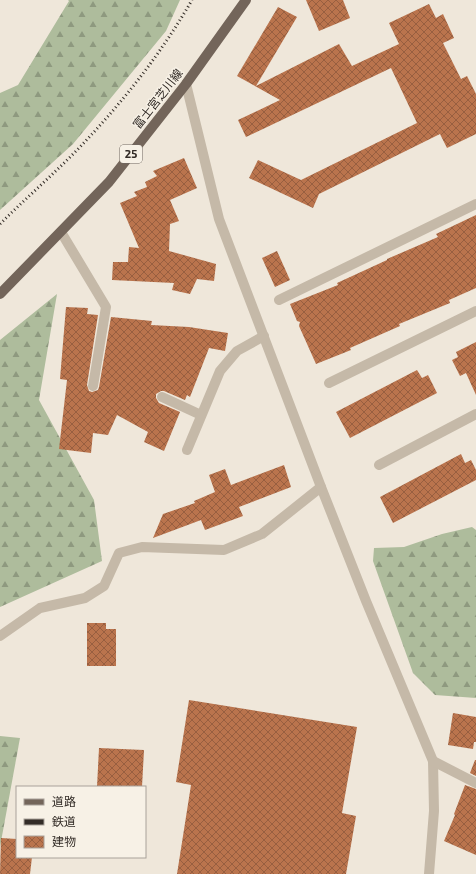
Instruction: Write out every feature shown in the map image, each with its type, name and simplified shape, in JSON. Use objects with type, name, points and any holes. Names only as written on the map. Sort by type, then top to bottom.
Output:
[{"type":"main road","name":"富士宮芝川線","points":[[0,294],[109,182],[186,84],[246,0]]},
{"type":"street","points":[[186,84],[219,219],[366,601],[433,761],[434,811],[429,874]]},
{"type":"street","points":[[279,300],[476,204]]},
{"type":"street","points":[[61,232],[106,307],[93,386]]},
{"type":"street","points":[[329,383],[476,311]]},
{"type":"street","points":[[187,450],[220,370],[237,352],[264,336]]},
{"type":"street","points":[[162,397],[201,415]]},
{"type":"street","points":[[379,465],[476,414]]},
{"type":"street","points":[[0,636],[40,608],[85,598],[104,586],[119,553],[142,547],[224,550],[262,534],[321,487]]},
{"type":"street","points":[[433,761],[476,783]]},
{"type":"green space","points":[[68,0],[180,0],[166,31],[73,144],[0,210],[0,93],[18,85],[69,1]]},
{"type":"green space","points":[[57,294],[39,400],[94,500],[102,561],[0,607],[0,340]]},
{"type":"green space","points":[[472,527],[476,530],[476,698],[435,695],[413,673],[373,561],[374,548],[404,547],[442,534]]},
{"type":"green space","points":[[0,736],[20,738],[0,847]]},
{"type":"building","points":[[306,0],[343,0],[350,18],[319,31]]},
{"type":"building","points":[[429,4],[436,18],[443,14],[454,38],[443,43],[461,79],[467,76],[476,94],[476,134],[447,148],[440,134],[319,194],[313,208],[249,178],[258,160],[301,180],[417,123],[391,68],[246,137],[238,120],[280,100],[237,76],[278,7],[297,17],[256,86],[339,44],[352,66],[399,44],[389,23]]},
{"type":"building","points":[[184,158],[197,188],[170,200],[179,221],[170,224],[169,251],[216,264],[214,281],[197,279],[190,294],[172,290],[174,283],[112,280],[113,262],[128,262],[129,247],[139,248],[120,203],[137,196],[134,192],[147,187],[145,182],[157,176],[153,171]]},
{"type":"building","points":[[476,215],[476,288],[449,300],[450,303],[399,324],[400,326],[350,348],[351,350],[316,364],[299,326],[300,322],[297,321],[290,304],[338,285],[337,283],[438,237],[436,234]]},
{"type":"building","points":[[277,251],[290,280],[275,287],[262,258]]},
{"type":"building","points":[[66,307],[88,308],[87,314],[98,315],[87,385],[89,391],[92,392],[98,390],[99,387],[111,317],[152,321],[151,325],[189,327],[228,333],[225,351],[209,348],[190,397],[187,395],[185,400],[164,391],[156,394],[156,398],[159,403],[180,412],[164,451],[144,442],[148,432],[117,415],[108,435],[93,433],[91,453],[59,449],[67,380],[60,379]]},
{"type":"building","points":[[476,342],[476,395],[466,373],[460,376],[452,360],[458,357],[456,352]]},
{"type":"building","points":[[417,370],[422,378],[428,375],[437,393],[350,438],[336,412]]},
{"type":"building","points":[[461,454],[465,463],[471,460],[476,470],[476,480],[393,523],[380,497]]},
{"type":"building","points":[[284,465],[291,487],[239,507],[243,516],[205,530],[201,520],[153,538],[163,514],[195,503],[194,501],[215,492],[209,475],[225,469],[231,485]]},
{"type":"building","points":[[87,623],[106,623],[106,629],[116,629],[116,666],[87,666]]},
{"type":"building","points":[[189,700],[357,727],[342,813],[356,816],[346,874],[177,874],[191,785],[176,782]]},
{"type":"building","points":[[453,713],[476,717],[476,742],[474,742],[473,749],[448,745]]},
{"type":"building","points":[[99,748],[144,750],[142,786],[97,786]]},
{"type":"building","points":[[476,760],[476,776],[470,773]]},
{"type":"building","points":[[465,785],[476,789],[476,855],[444,841]]},
{"type":"building","points":[[1,838],[16,839],[16,858],[32,858],[30,874],[0,874]]},
{"type":"railway","points":[[0,224],[95,131],[154,59],[192,0]]}]
